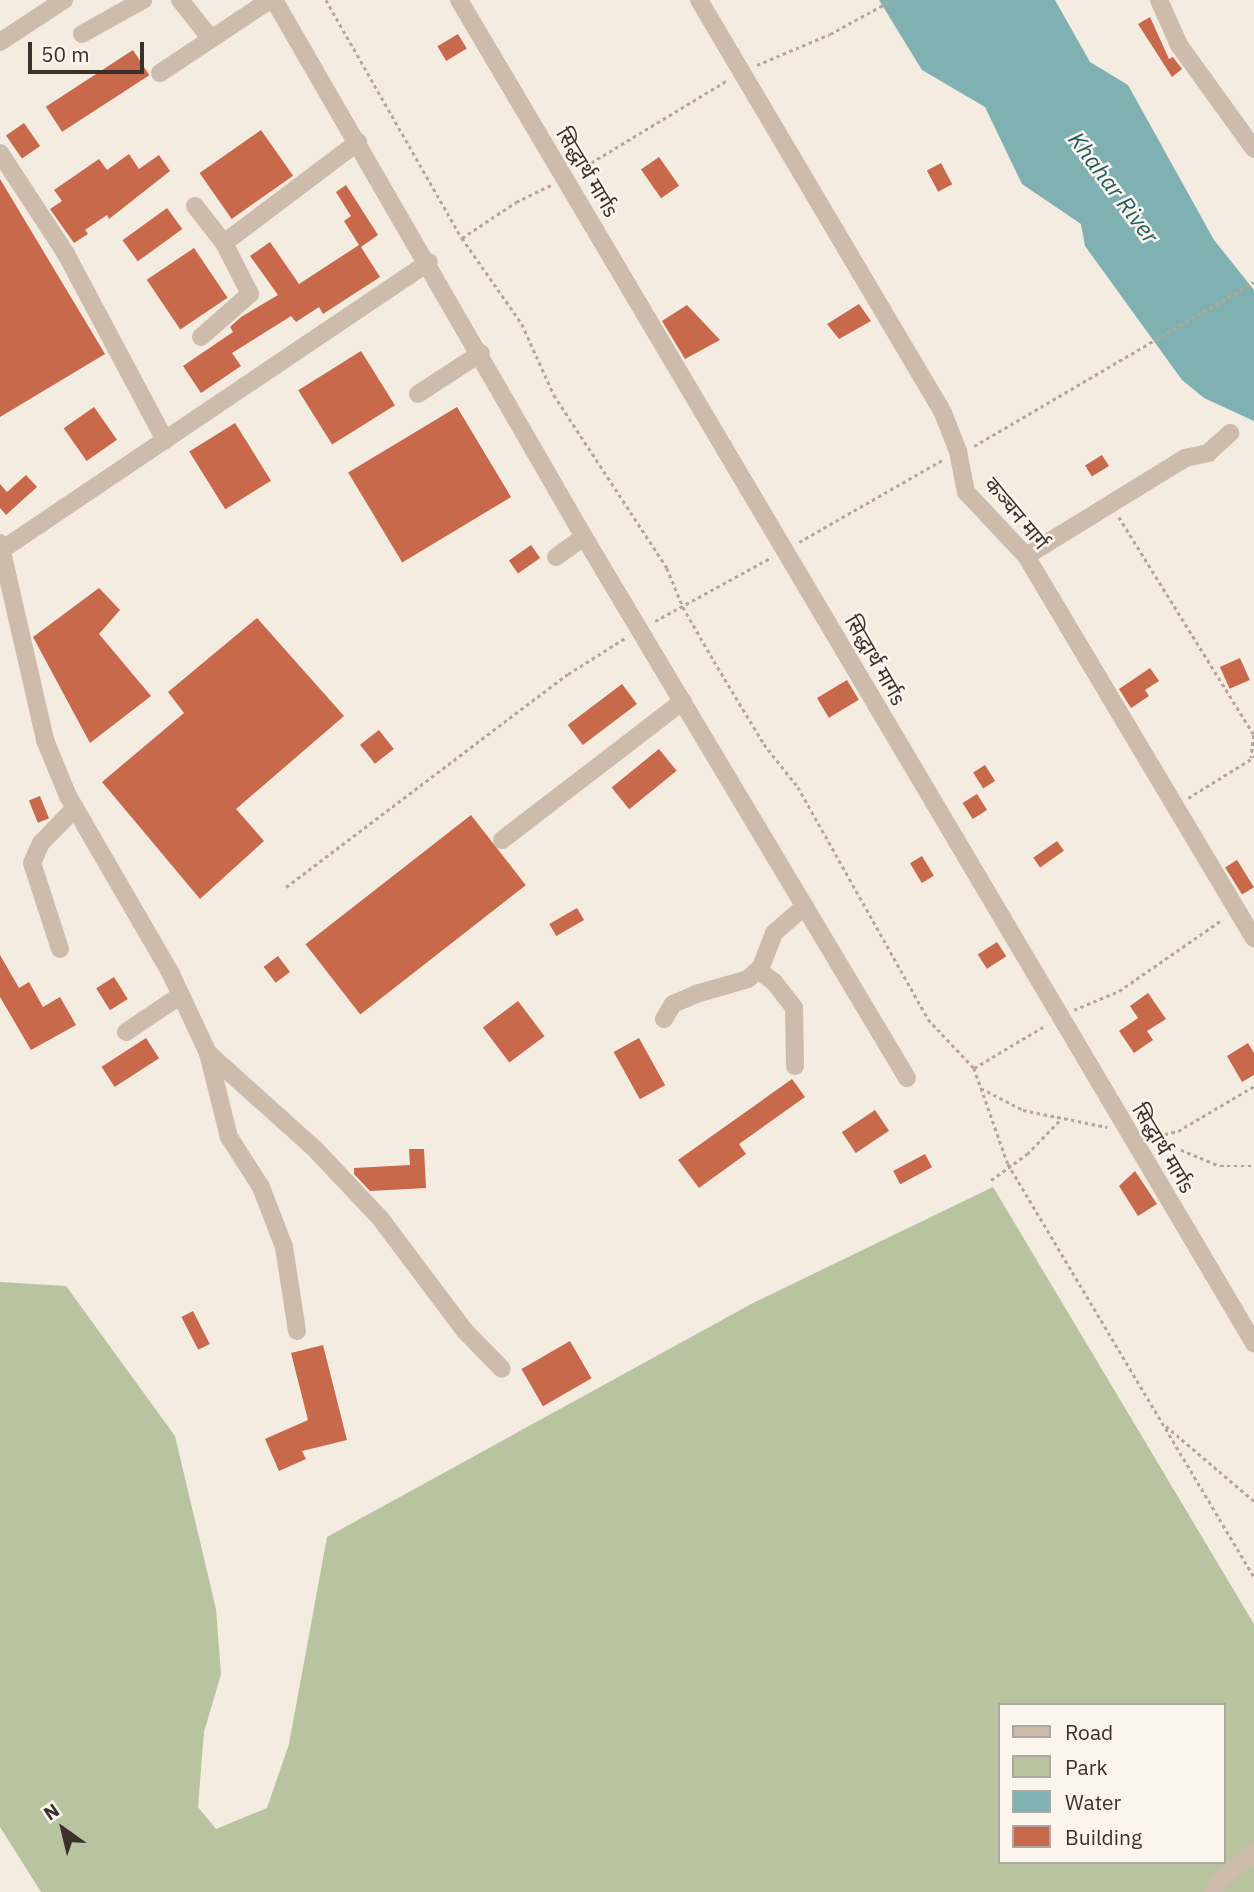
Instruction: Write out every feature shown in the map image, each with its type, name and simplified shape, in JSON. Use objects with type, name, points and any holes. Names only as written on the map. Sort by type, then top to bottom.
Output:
[{"type":"street","points":[[0,42],[64,0]]},
{"type":"street","points":[[82,34],[143,0]]},
{"type":"street","points":[[180,0],[211,39]]},
{"type":"street","points":[[160,73],[272,0],[429,262],[584,537],[907,1078]]},
{"type":"street","name":"सिद्धार्थ मार्गs","points":[[459,0],[1254,1343]]},
{"type":"street","name":"कञ्चन मार्ग","points":[[699,0],[943,413],[958,451],[966,492],[1026,556],[1254,938]]},
{"type":"street","points":[[1159,0],[1179,45],[1254,149]]},
{"type":"street","points":[[224,243],[358,142]]},
{"type":"street","points":[[0,153],[66,254],[165,440]]},
{"type":"street","points":[[195,206],[224,243],[250,294],[201,337]]},
{"type":"street","points":[[297,1331],[284,1247],[261,1187],[229,1137],[208,1053],[181,995],[75,808],[45,740],[1,547],[429,262]]},
{"type":"street","points":[[418,394],[481,353]]},
{"type":"street","points":[[1026,556],[1185,458],[1208,453],[1230,433]]},
{"type":"street","points":[[556,557],[584,537]]},
{"type":"street","points":[[502,840],[683,701]]},
{"type":"street","points":[[60,949],[32,863],[41,843],[75,808]]},
{"type":"street","points":[[664,1019],[673,1004],[748,979],[758,970],[774,933],[805,906]]},
{"type":"street","points":[[758,970],[774,982],[794,1008],[795,1066]]},
{"type":"street","points":[[127,1032],[181,995]]},
{"type":"street","points":[[208,1053],[314,1148],[380,1218],[464,1330],[502,1369]]},
{"type":"street","points":[[1213,1892],[1219,1881],[1254,1853]]},
{"type":"path","points":[[326,0],[462,237],[523,324],[554,395],[667,568],[682,607],[764,744],[798,787],[928,1019],[974,1068],[1008,1164],[1254,1576]]},
{"type":"path","points":[[462,237],[516,202],[565,178],[741,72],[830,34],[892,0]]},
{"type":"path","points":[[286,887],[568,674],[639,628],[682,607],[958,451],[987,441],[1254,282]]},
{"type":"path","points":[[1111,504],[1254,735],[1253,758],[1177,807]]},
{"type":"path","points":[[974,1068],[1059,1017],[1118,991],[1238,910]]},
{"type":"path","points":[[991,1180],[1008,1164],[1027,1154],[1060,1120]]},
{"type":"path","points":[[1155,1139],[1220,1166],[1254,1166]]},
{"type":"path","points":[[1163,1424],[1254,1502]]},
{"type":"green space","points":[[993,1187],[1254,1624],[1254,1892],[41,1892],[0,1827],[0,1282],[66,1286],[175,1436],[216,1609],[221,1674],[204,1732],[198,1807],[216,1829],[267,1808],[289,1744],[327,1537],[753,1303]]},
{"type":"water","name":"Khahar River","points":[[879,0],[1055,0],[1090,62],[1128,85],[1214,240],[1254,290],[1254,421],[1204,398],[1182,380],[1085,246],[1081,224],[1022,184],[985,107],[922,70]]},
{"type":"building","points":[[1150,17],[1169,59],[1173,57],[1182,69],[1172,77],[1138,24]]},
{"type":"building","points":[[458,34],[467,49],[446,61],[437,46]]},
{"type":"building","points":[[133,50],[149,75],[62,132],[46,107]]},
{"type":"building","points":[[24,123],[40,146],[22,159],[6,136]]},
{"type":"building","points":[[261,130],[293,176],[232,219],[200,173]]},
{"type":"building","points":[[129,154],[139,169],[159,155],[170,171],[109,219],[107,215],[85,230],[88,234],[74,243],[50,209],[62,201],[54,190],[99,159],[107,170]]},
{"type":"building","points":[[659,157],[679,186],[661,198],[641,170]]},
{"type":"building","points":[[941,163],[952,184],[938,192],[927,171]]},
{"type":"building","points":[[0,179],[105,354],[0,417]]},
{"type":"building","points":[[346,185],[378,235],[361,247],[380,277],[323,314],[319,307],[296,322],[291,316],[232,353],[241,366],[201,393],[183,366],[233,332],[230,327],[241,317],[278,295],[250,256],[270,242],[299,284],[359,245],[344,221],[351,216],[336,192]]},
{"type":"building","points":[[167,208],[182,229],[138,261],[123,240]]},
{"type":"building","points":[[194,248],[228,298],[180,330],[147,280]]},
{"type":"building","points":[[859,304],[871,321],[839,339],[827,324]]},
{"type":"building","points":[[687,305],[720,340],[685,359],[662,321]]},
{"type":"building","points":[[361,351],[395,405],[332,444],[298,390]]},
{"type":"building","points":[[94,407],[117,440],[87,461],[64,428]]},
{"type":"building","points":[[457,407],[511,497],[402,562],[348,472]]},
{"type":"building","points":[[235,423],[271,481],[225,509],[189,452]]},
{"type":"building","points":[[1102,455],[1109,466],[1092,477],[1085,466]]},
{"type":"building","points":[[26,475],[37,487],[6,515],[0,508],[0,484],[7,492]]},
{"type":"building","points":[[531,545],[540,558],[518,574],[509,560]]},
{"type":"building","points":[[99,588],[120,610],[99,634],[151,696],[90,743],[33,637]]},
{"type":"building","points":[[257,618],[344,716],[236,809],[264,841],[200,899],[102,782],[184,713],[168,692]]},
{"type":"building","points":[[1240,658],[1250,680],[1230,689],[1220,667]]},
{"type":"building","points":[[1150,668],[1159,681],[1145,690],[1149,696],[1131,708],[1119,689]]},
{"type":"building","points":[[847,680],[859,700],[829,718],[817,698]]},
{"type":"building","points":[[622,684],[637,704],[583,745],[568,725]]},
{"type":"building","points":[[379,730],[394,749],[375,764],[360,745]]},
{"type":"building","points":[[659,749],[677,771],[629,809],[612,787]]},
{"type":"building","points":[[985,765],[995,781],[983,789],[973,772]]},
{"type":"building","points":[[977,794],[987,810],[973,819],[963,803]]},
{"type":"building","points":[[40,796],[49,818],[38,823],[29,800]]},
{"type":"building","points":[[471,815],[526,885],[360,1014],[306,944]]},
{"type":"building","points":[[1057,841],[1064,851],[1040,867],[1033,858]]},
{"type":"building","points":[[922,856],[934,876],[922,883],[910,863]]},
{"type":"building","points":[[1237,860],[1254,887],[1242,895],[1225,867]]},
{"type":"building","points":[[577,908],[584,920],[556,936],[549,924]]},
{"type":"building","points":[[997,942],[1006,956],[987,969],[978,955]]},
{"type":"building","points":[[0,955],[19,988],[29,982],[43,1007],[60,997],[76,1025],[31,1050],[0,997]]},
{"type":"building","points":[[278,956],[290,972],[276,983],[264,967]]},
{"type":"building","points":[[114,977],[128,999],[110,1010],[96,988]]},
{"type":"building","points":[[1148,993],[1166,1019],[1147,1031],[1153,1040],[1134,1053],[1119,1031],[1138,1018],[1130,1006]]},
{"type":"building","points":[[518,1001],[544,1036],[509,1063],[483,1027]]},
{"type":"building","points":[[146,1038],[159,1058],[115,1087],[102,1067]]},
{"type":"building","points":[[639,1038],[665,1085],[640,1099],[614,1052]]},
{"type":"building","points":[[1248,1043],[1254,1053],[1254,1075],[1242,1082],[1227,1056]]},
{"type":"building","points":[[792,1079],[805,1097],[739,1144],[746,1154],[699,1188],[678,1160]]},
{"type":"building","points":[[875,1110],[889,1131],[856,1153],[842,1132]]},
{"type":"building","points":[[409,1149],[424,1149],[426,1188],[370,1191],[354,1174],[354,1168],[410,1165]]},
{"type":"building","points":[[925,1154],[932,1167],[900,1184],[893,1171]]},
{"type":"building","points":[[1135,1171],[1157,1204],[1138,1216],[1119,1186]]},
{"type":"building","points":[[193,1311],[210,1344],[198,1350],[181,1317]]},
{"type":"building","points":[[570,1341],[592,1378],[543,1406],[522,1369]]},
{"type":"building","points":[[323,1345],[347,1440],[302,1451],[306,1459],[279,1471],[265,1439],[308,1420],[291,1353]]}]
